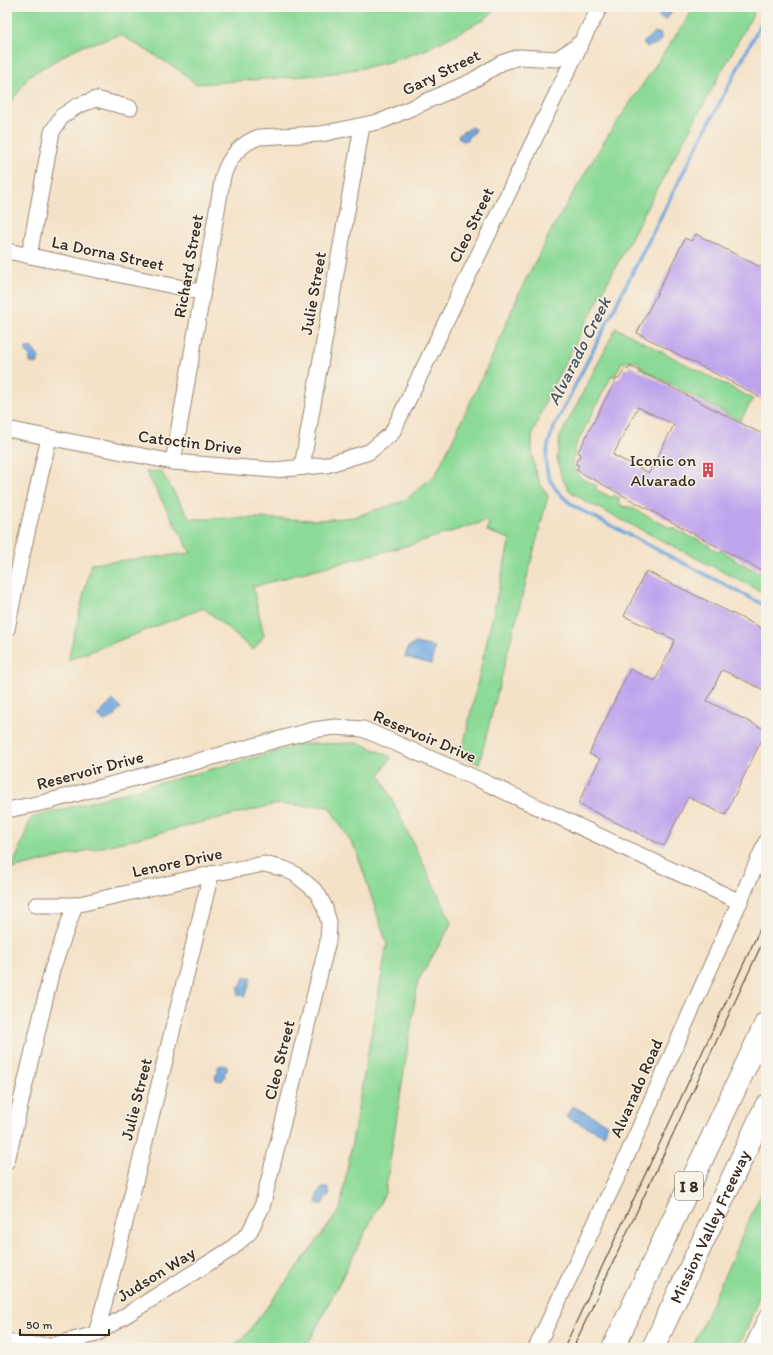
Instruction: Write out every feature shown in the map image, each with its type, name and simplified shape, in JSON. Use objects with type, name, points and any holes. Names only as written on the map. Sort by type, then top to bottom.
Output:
[{"type":"highway","name":"Mission Valley Freeway","points":[[613,1348],[766,1023]]},
{"type":"highway","name":"Mission Valley Freeway","points":[[653,1348],[766,1106]]},
{"type":"street","name":"Cleo Street","points":[[369,452],[392,433],[600,7]]},
{"type":"street","name":"Gary Street","points":[[304,135],[321,134],[362,126],[388,118],[472,81],[501,63],[519,57],[557,59],[577,46],[585,35]]},
{"type":"street","points":[[29,256],[52,132],[62,116],[77,106],[96,99],[130,108]]},
{"type":"street","name":"Julie Street","points":[[302,467],[362,126]]},
{"type":"street","name":"Richard Street","points":[[173,462],[223,176],[229,161],[239,148],[259,137],[304,135]]},
{"type":"street","name":"La Dorna Street","points":[[7,251],[202,292]]},
{"type":"street","name":"Catoctin Drive","points":[[7,429],[173,462],[274,470],[326,465],[369,452]]},
{"type":"street","points":[[7,628],[14,557],[49,438]]},
{"type":"street","name":"Reservoir Drive","points":[[7,810],[46,802],[313,730],[335,727],[363,729],[480,780],[740,902]]},
{"type":"street","name":"Alvarado Road","points":[[536,1348],[622,1167],[766,842]]},
{"type":"street","name":"Lenore Drive","points":[[36,905],[75,905],[211,874],[264,864],[275,866],[295,874],[311,886],[318,894]]},
{"type":"street","name":"Julie Street","points":[[96,1334],[116,1259],[211,874]]},
{"type":"street","name":"Cleo Street","points":[[249,1233],[262,1207],[328,939],[329,923],[325,908],[318,894]]},
{"type":"street","points":[[7,1161],[52,970],[75,905]]},
{"type":"street","name":"Judson Way","points":[[7,1341],[24,1345],[54,1345],[96,1334],[231,1249],[249,1233]]},
{"type":"street","points":[[752,1348],[766,1318]]},
{"type":"green space","points":[[7,7],[498,7],[485,19],[425,50],[396,60],[363,68],[319,75],[196,84],[179,70],[121,35],[79,47],[30,75],[7,108]]},
{"type":"green space","points":[[695,7],[757,7],[651,200],[547,397],[532,436],[532,455],[536,474],[548,496],[479,764],[461,756],[510,539],[487,531],[489,520],[406,546],[253,587],[264,636],[253,650],[204,608],[68,660],[91,564],[191,553],[146,472],[161,471],[190,519],[250,518],[319,520],[354,517],[404,501],[436,474],[491,359],[521,289],[553,227],[605,140]]},
{"type":"green space","points":[[616,328],[753,399],[740,421],[640,368],[639,362],[628,361],[621,363],[615,376],[612,375],[573,451],[576,453],[572,461],[575,471],[580,477],[597,486],[595,489],[612,498],[614,495],[620,498],[618,503],[624,507],[630,507],[670,528],[673,528],[695,539],[696,538],[719,552],[720,550],[734,558],[733,559],[766,576],[766,594],[585,501],[570,491],[562,479],[557,458],[560,437]]},
{"type":"green space","points":[[360,743],[391,757],[380,775],[452,923],[418,981],[385,1193],[306,1348],[227,1348],[243,1339],[340,1210],[387,944],[356,850],[329,807],[277,804],[12,869],[31,818],[304,744]]},
{"type":"green space","points":[[766,1182],[766,1276],[747,1329],[738,1348],[692,1348]]},
{"type":"water","points":[[664,7],[672,7],[673,9],[666,20],[659,17]]},
{"type":"water","points":[[655,32],[661,34],[661,40],[658,43],[648,47],[644,45],[644,42]]},
{"type":"water","points":[[471,127],[475,129],[474,133],[469,136],[467,140],[463,141],[460,139],[458,136]]},
{"type":"water","points":[[31,347],[39,357],[37,364],[30,363],[30,357],[26,352],[26,348]]},
{"type":"water","points":[[415,643],[435,647],[431,664],[405,657],[408,647]]},
{"type":"water","points":[[113,700],[121,708],[116,713],[116,716],[104,721],[97,716]]},
{"type":"water","points":[[244,977],[251,977],[246,996],[238,995],[239,986],[241,985]]},
{"type":"water","points":[[221,1065],[227,1066],[227,1071],[224,1073],[225,1076],[222,1081],[216,1080],[215,1077],[218,1072],[218,1067]]},
{"type":"water","points":[[572,1106],[608,1124],[604,1135],[566,1117]]},
{"type":"water","points":[[322,1188],[327,1188],[330,1194],[325,1198],[323,1205],[316,1203],[318,1193]]},
{"type":"building","points":[[696,234],[766,270],[766,400],[637,333],[685,238],[691,241]]},
{"type":"building","name":"Iconic on Alvarado","points":[[630,366],[766,436],[766,573],[576,470],[579,465],[575,464],[581,454],[578,452],[616,379],[619,379],[625,368],[628,370]],"holes":[[[638,407],[674,425],[649,473],[613,455]]]},
{"type":"building","points":[[646,571],[766,630],[766,691],[722,670],[707,701],[766,731],[725,815],[688,797],[664,846],[578,804],[600,759],[589,754],[630,669],[655,681],[675,640],[624,616]]},
{"type":"waterway","name":"Alvarado Creek","points":[[766,14],[684,171],[555,425],[550,438],[546,461],[547,472],[557,491],[577,508],[766,606]]},
{"type":"tram line","points":[[564,1348],[766,916]]},
{"type":"tram line","points":[[573,1348],[766,935]]},
{"type":"place","name":"Iconic on Alvarado","points":[[708,470]]}]
